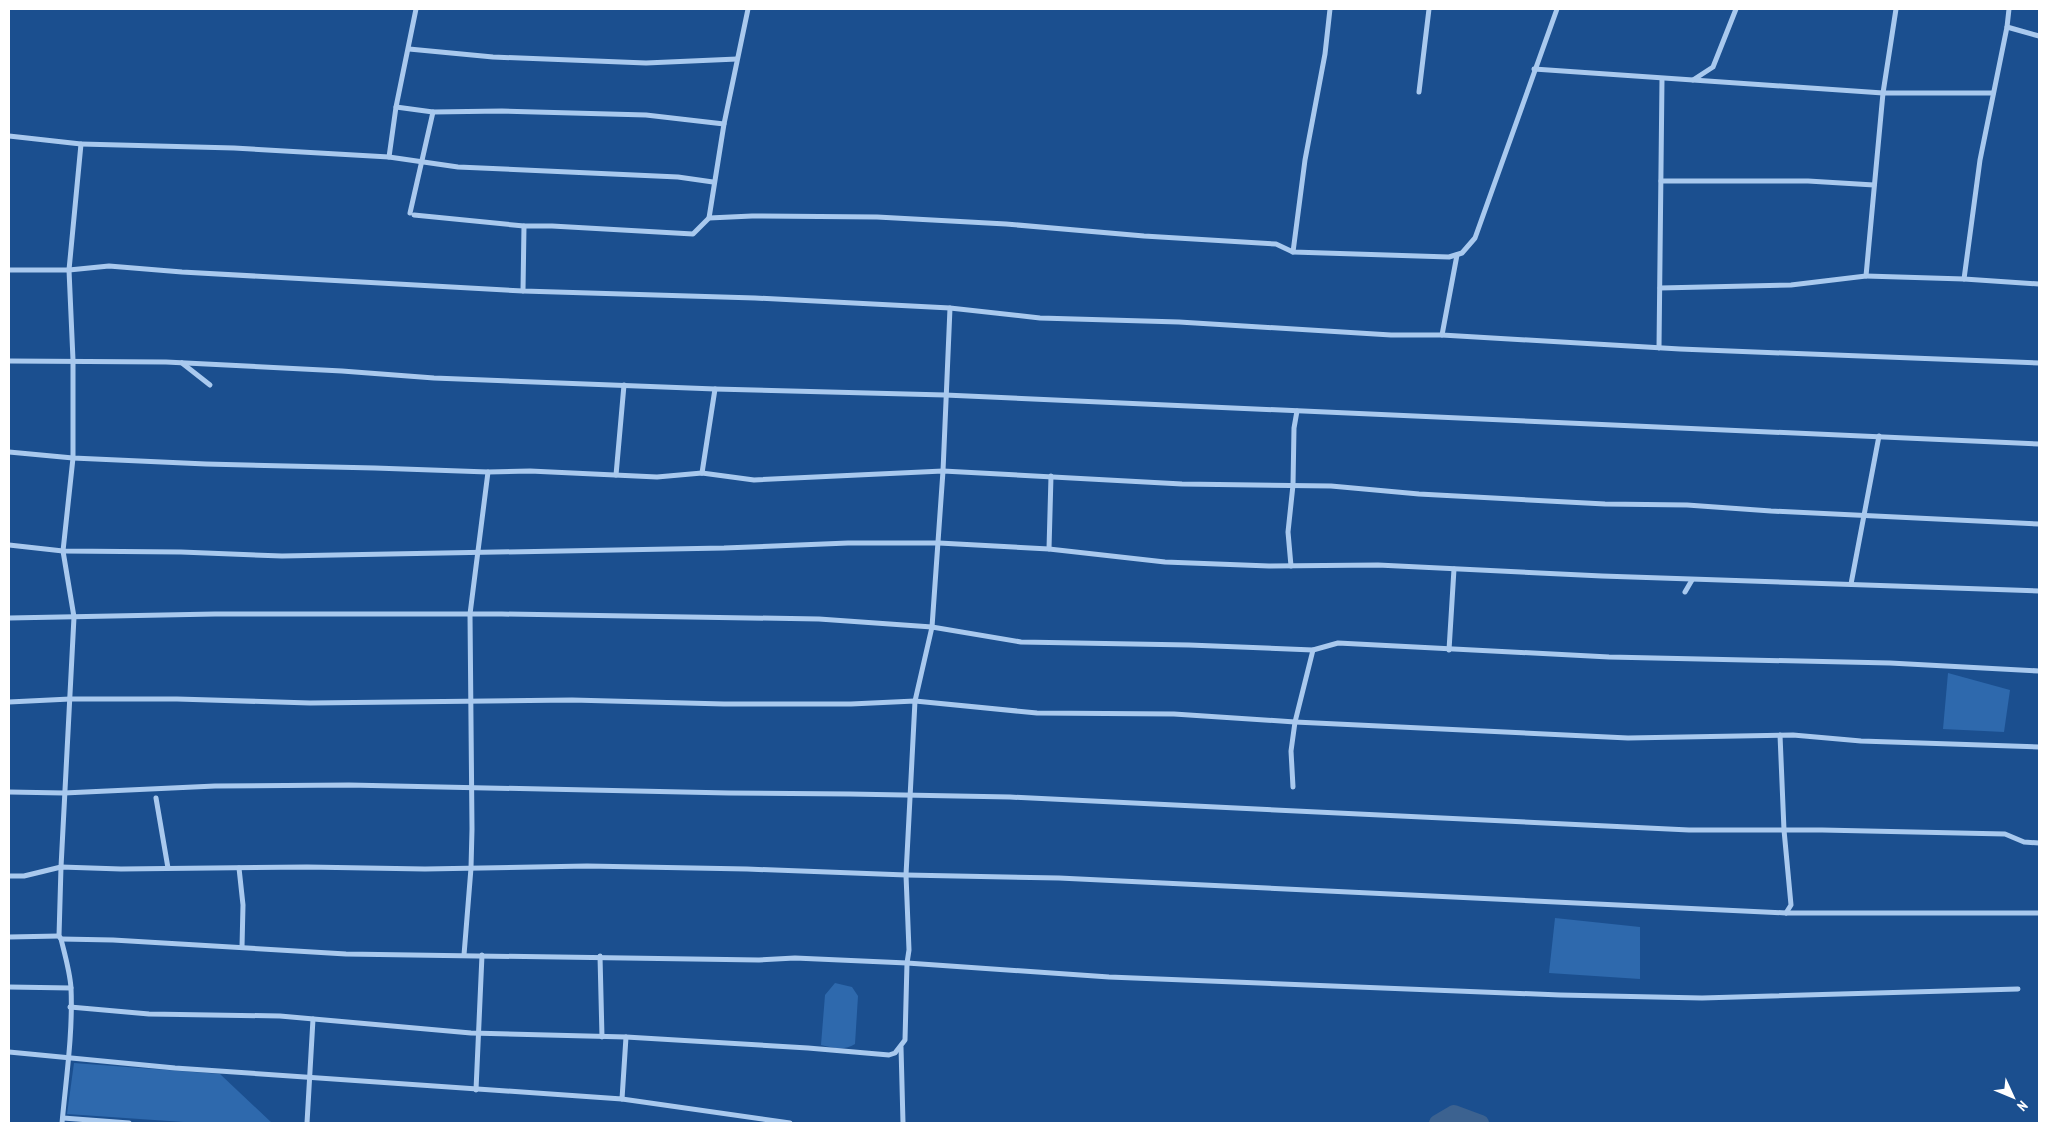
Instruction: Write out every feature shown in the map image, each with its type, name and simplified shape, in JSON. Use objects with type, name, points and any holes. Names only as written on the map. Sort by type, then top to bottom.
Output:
[{"type":"street","points":[[389,157],[396,107],[416,9]]},
{"type":"street","points":[[433,112],[412,214],[524,226],[693,234],[708,218],[724,124],[748,9]]},
{"type":"street","points":[[1293,252],[1305,160],[1330,9]]},
{"type":"street","points":[[1419,92],[1429,9]]},
{"type":"street","points":[[708,218],[731,216],[877,217],[1006,224],[1144,236],[1276,244],[1293,252],[1449,257],[1462,253],[1475,238],[1557,9]]},
{"type":"street","points":[[1693,80],[1713,66],[1736,9]]},
{"type":"street","points":[[1866,276],[1883,93],[1896,9]]},
{"type":"street","points":[[1964,278],[1980,160],[2009,9]]},
{"type":"street","points":[[2007,27],[2039,36]]},
{"type":"street","points":[[409,49],[493,57],[646,63],[738,59]]},
{"type":"street","points":[[1534,69],[1883,93],[1993,93]]},
{"type":"street","points":[[1658,348],[1662,78]]},
{"type":"street","points":[[396,107],[433,112],[502,111],[646,115],[724,124]]},
{"type":"street","points":[[9,136],[81,144],[234,148],[389,157],[464,167],[678,177],[713,182]]},
{"type":"street","points":[[81,144],[69,270],[73,360],[73,458],[63,551],[74,617],[61,867],[60,938],[71,988],[68,1058],[62,1121],[129,1123]]},
{"type":"street","points":[[1661,181],[1808,181],[1874,185]]},
{"type":"street","points":[[523,291],[524,226]]},
{"type":"street","points":[[1442,335],[1457,255]]},
{"type":"street","points":[[9,270],[69,270],[109,266],[182,272],[523,291],[736,297],[950,308],[1040,318],[1179,322],[1391,335],[1442,335],[1658,348],[2039,364]]},
{"type":"street","points":[[1660,288],[1792,285],[1866,276],[1964,278],[2039,284]]},
{"type":"street","points":[[70,1007],[149,1014],[312,1018],[479,1033],[626,1037],[889,1055],[895,1053],[905,1040],[909,950],[906,875],[909,796],[915,701],[932,627],[939,543],[950,308]]},
{"type":"street","points":[[9,361],[181,362],[342,370],[434,378],[945,396],[2039,444]]},
{"type":"street","points":[[181,362],[210,385]]},
{"type":"street","points":[[616,475],[624,385]]},
{"type":"street","points":[[702,473],[715,389]]},
{"type":"street","points":[[1291,566],[1288,532],[1293,485],[1294,428],[1297,411]]},
{"type":"street","points":[[1851,584],[1879,436]]},
{"type":"street","points":[[9,452],[73,458],[206,464],[488,472],[530,471],[657,477],[702,473],[754,480],[943,471],[1182,484],[1331,486],[1428,495],[1605,504],[1687,505],[2039,524]]},
{"type":"street","points":[[464,954],[471,868],[470,614],[488,472]]},
{"type":"street","points":[[1049,549],[1051,476]]},
{"type":"street","points":[[9,545],[63,551],[181,552],[282,556],[724,548],[848,543],[939,543],[1049,549],[1165,562],[1291,566],[1378,565],[1692,580],[2039,591]]},
{"type":"street","points":[[1449,650],[1454,569]]},
{"type":"street","points":[[1685,592],[1692,580]]},
{"type":"street","points":[[9,618],[160,614],[470,614],[819,619],[932,627],[1020,642],[1189,645],[1313,650],[1338,644],[1609,657],[1890,663],[2039,671]]},
{"type":"street","points":[[1292,787],[1291,751],[1295,722],[1313,650]]},
{"type":"street","points":[[9,702],[177,699],[310,703],[572,700],[724,704],[850,704],[915,701],[1038,713],[1174,714],[1295,722],[1628,738],[1780,735],[2039,747]]},
{"type":"street","points":[[1780,735],[1784,830],[1791,905],[1786,913]]},
{"type":"street","points":[[9,792],[64,793],[216,786],[349,785],[1010,797],[1689,830],[2005,834],[2024,842],[2039,843]]},
{"type":"street","points":[[156,798],[168,868]]},
{"type":"street","points":[[9,876],[24,876],[61,867],[471,868],[588,866],[1059,878],[1786,913],[2039,912]]},
{"type":"street","points":[[239,868],[243,905],[242,947]]},
{"type":"street","points":[[9,937],[242,947],[346,954],[464,954],[760,960],[795,958],[908,962],[1109,977],[1579,995],[1702,998],[2018,989]]},
{"type":"street","points":[[476,1090],[482,955]]},
{"type":"street","points":[[600,956],[602,1037]]},
{"type":"street","points":[[9,987],[71,988]]},
{"type":"street","points":[[307,1123],[312,1018]]},
{"type":"street","points":[[622,1099],[626,1037]]},
{"type":"street","points":[[901,1047],[903,1123]]},
{"type":"street","points":[[9,1052],[310,1078],[622,1099],[790,1123]]},
{"type":"shaded area","points":[[1948,673],[2010,690],[2004,732],[1943,729]]},
{"type":"shaded area","points":[[1555,918],[1640,927],[1640,979],[1549,973]]},
{"type":"shaded area","points":[[835,983],[852,987],[858,996],[855,1044],[843,1048],[821,1045],[825,995]]},
{"type":"shaded area","points":[[74,1063],[220,1074],[272,1123],[198,1123],[67,1114]]},
{"type":"waterway","points":[[1437,1123],[1454,1113],[1481,1123]]}]
